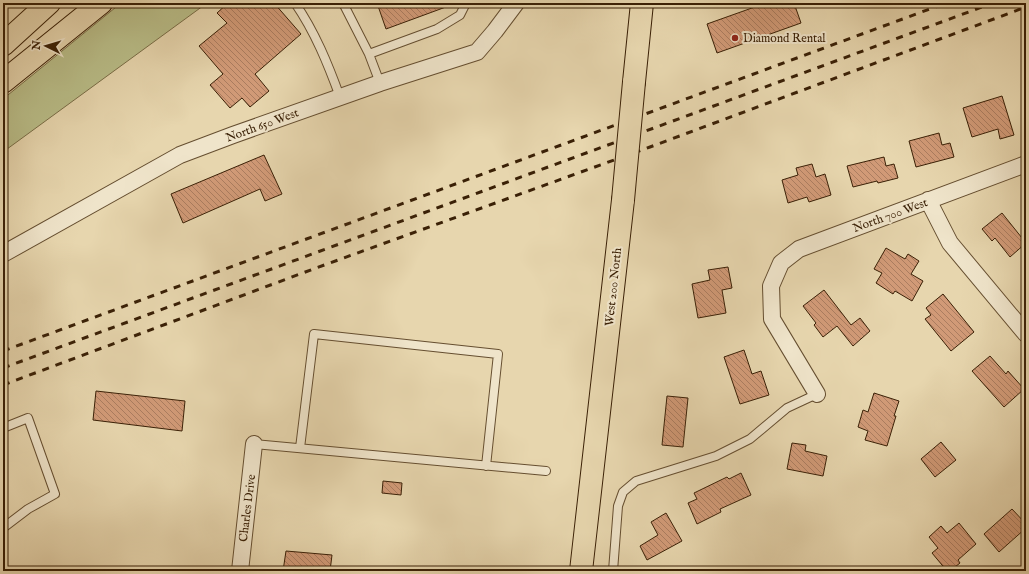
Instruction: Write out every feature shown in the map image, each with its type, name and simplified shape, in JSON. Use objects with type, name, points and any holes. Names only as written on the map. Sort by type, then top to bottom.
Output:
[{"type":"main road","points":[[3,45],[49,3]]},
{"type":"main road","points":[[3,82],[101,3]]},
{"type":"main road","name":"West 200 North","points":[[581,571],[623,200],[642,3]]},
{"type":"street","name":"North 650 West","points":[[3,254],[180,155],[380,83],[477,52],[495,32],[513,4]]},
{"type":"street","name":"North 700 West","points":[[817,394],[772,319],[771,286],[781,263],[799,249],[1026,164]]},
{"type":"street","points":[[928,200],[950,243],[1026,334]]},
{"type":"street","name":"Charles Drive","points":[[240,571],[254,444]]},
{"type":"lane","points":[[295,3],[317,39],[340,97]]},
{"type":"lane","points":[[343,3],[369,54],[380,83]]},
{"type":"lane","points":[[369,54],[437,29],[460,15],[466,3]]},
{"type":"lane","points":[[300,448],[314,334],[498,354],[486,466]]},
{"type":"lane","points":[[613,571],[618,506],[623,492],[636,481],[716,456],[750,439],[787,408],[817,394]]},
{"type":"lane","points":[[3,428],[28,418],[55,494],[28,509],[3,528]]},
{"type":"lane","points":[[254,444],[546,471]]},
{"type":"green space","points":[[121,3],[207,3],[3,152],[3,99]]},
{"type":"building","points":[[228,3],[274,3],[301,34],[255,74],[269,91],[250,107],[242,98],[230,108],[210,85],[223,74],[199,46],[227,23],[217,13]]},
{"type":"building","points":[[377,3],[454,3],[454,4],[386,29]]},
{"type":"building","name":"Diamond Rental","points":[[766,3],[794,3],[801,23],[717,53],[707,24]]},
{"type":"building","points":[[1002,96],[1014,135],[1000,139],[998,129],[972,137],[963,108]]},
{"type":"building","points":[[939,133],[942,145],[950,143],[954,157],[916,167],[909,141]]},
{"type":"building","points":[[264,155],[282,194],[265,201],[260,189],[183,223],[171,194]]},
{"type":"building","points":[[884,157],[886,166],[894,164],[898,178],[853,187],[847,166]]},
{"type":"building","points":[[812,164],[816,177],[825,174],[831,195],[809,202],[807,197],[788,203],[782,180],[798,175],[796,168]]},
{"type":"building","points":[[1002,213],[1026,243],[1010,257],[995,238],[992,241],[982,229]]},
{"type":"building","points":[[886,248],[905,259],[908,254],[919,261],[911,274],[923,281],[912,301],[895,291],[893,294],[876,283],[882,273],[874,269]]},
{"type":"building","points":[[728,267],[732,288],[722,290],[726,313],[698,318],[692,284],[710,280],[708,270]]},
{"type":"building","points":[[824,290],[851,325],[860,318],[870,331],[853,346],[837,326],[823,337],[814,325],[816,323],[803,306]]},
{"type":"building","points":[[943,294],[974,332],[951,351],[925,319],[931,315],[926,308]]},
{"type":"building","points":[[744,350],[752,374],[761,371],[769,395],[740,404],[724,357]]},
{"type":"building","points":[[990,356],[1006,374],[1008,371],[1024,389],[1004,407],[972,371]]},
{"type":"building","points":[[96,391],[185,401],[182,431],[93,420]]},
{"type":"building","points":[[874,393],[899,401],[887,446],[865,440],[868,431],[858,427],[863,410],[868,412]]},
{"type":"building","points":[[667,396],[688,398],[683,447],[662,445]]},
{"type":"building","points":[[941,442],[956,460],[935,477],[921,459]]},
{"type":"building","points":[[792,443],[806,445],[805,451],[827,456],[823,476],[787,469]]},
{"type":"building","points":[[741,473],[751,495],[720,509],[721,512],[697,524],[688,503],[697,499],[694,493],[727,477],[729,479]]},
{"type":"building","points":[[383,481],[402,483],[401,495],[382,493]]},
{"type":"building","points":[[1012,509],[1026,524],[1026,528],[999,552],[984,534]]},
{"type":"building","points":[[666,513],[682,541],[647,560],[640,546],[658,535],[651,522]]},
{"type":"building","points":[[959,523],[976,544],[958,560],[960,563],[950,571],[947,571],[932,553],[938,548],[929,537],[941,526],[947,533]]},
{"type":"building","points":[[286,551],[332,555],[330,571],[283,571]]},
{"type":"railway","points":[[3,351],[946,3]]},
{"type":"railway","points":[[3,368],[993,3]]},
{"type":"railway","points":[[3,385],[316,268],[650,147],[1026,7]]},
{"type":"place","name":"Diamond Rental","points":[[735,38]]}]
